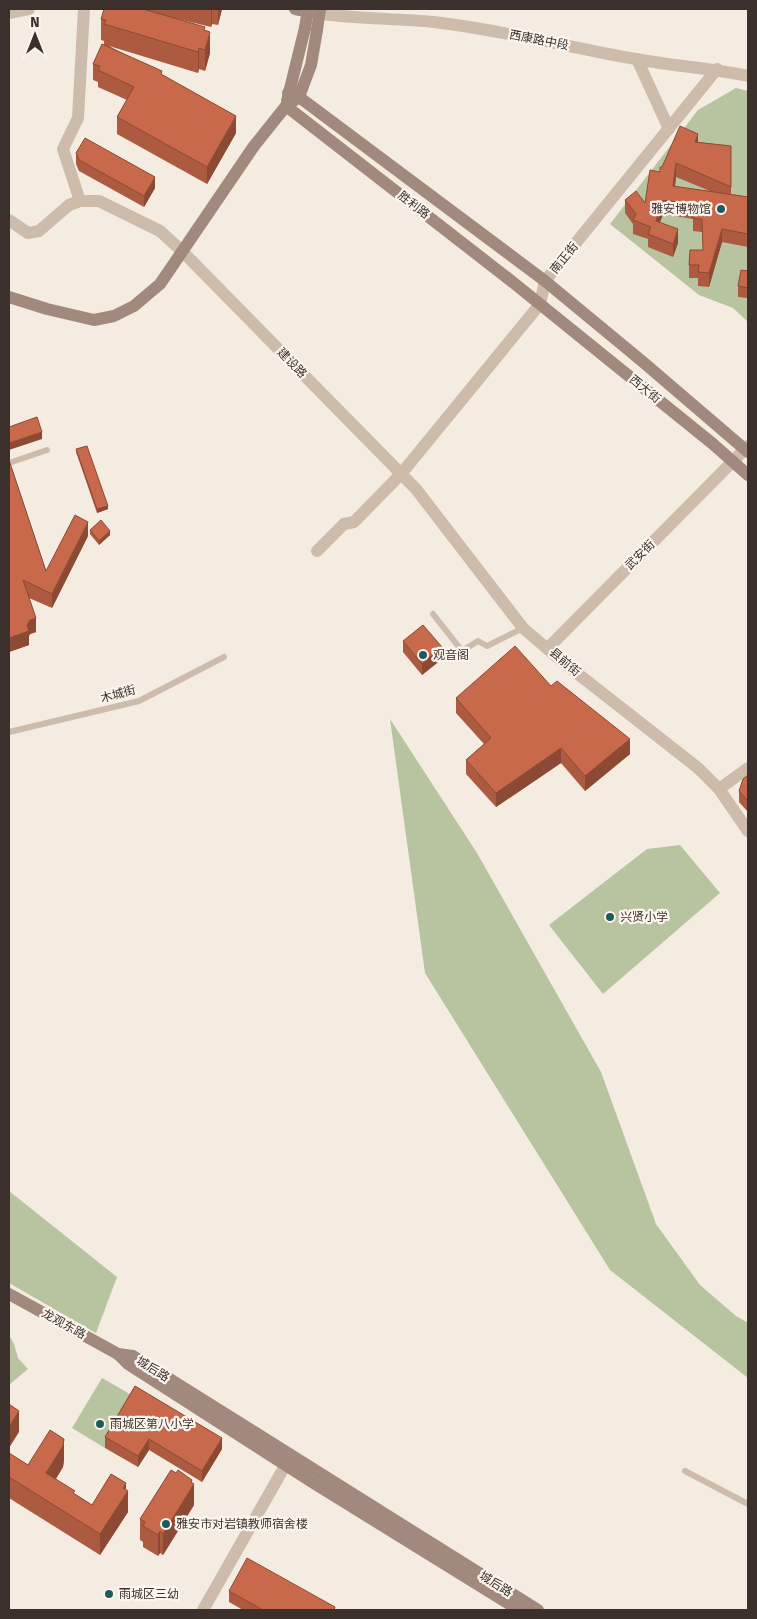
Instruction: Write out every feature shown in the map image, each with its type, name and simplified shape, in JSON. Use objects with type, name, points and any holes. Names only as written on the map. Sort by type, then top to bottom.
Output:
[{"type":"main road","points":[[9,297],[94,320],[114,316],[134,306],[160,284],[254,146],[291,99],[310,65],[311,29],[301,9]]},
{"type":"main road","points":[[311,29],[324,12]]},
{"type":"main road","name":"胜利路","points":[[291,99],[545,281]]},
{"type":"main road","name":"胜利路","points":[[291,99],[540,304]]},
{"type":"main road","name":"西大街","points":[[545,281],[747,449]]},
{"type":"main road","name":"西大街","points":[[540,304],[713,444],[748,475]]},
{"type":"main road","name":"龙观东路","points":[[9,1294],[118,1354]]},
{"type":"main road","name":"城后路","points":[[118,1354],[128,1364],[538,1610]]},
{"type":"main road","name":"城后路","points":[[288,1459],[312,1482],[519,1610]]},
{"type":"street","points":[[9,13],[29,9]]},
{"type":"street","points":[[9,220],[28,233],[39,231],[69,205],[80,201],[63,149],[78,118],[84,9]]},
{"type":"street","name":"西康路中段","points":[[301,9],[432,22],[496,31],[637,59],[717,69],[748,76]]},
{"type":"street","points":[[637,59],[669,129]]},
{"type":"street","name":"南正街","points":[[317,551],[344,524],[354,522],[401,474],[540,304],[545,281],[717,69]]},
{"type":"street","name":"建设路","points":[[80,201],[99,201],[160,231],[183,252],[401,474]]},
{"type":"street","name":"武安街","points":[[548,648],[747,449]]},
{"type":"street","name":"县前街","points":[[401,474],[416,489],[523,628],[698,768],[719,789],[748,831]]},
{"type":"street","points":[[719,789],[748,768]]},
{"type":"street","points":[[203,1610],[288,1459]]},
{"type":"lane","points":[[9,462],[47,450]]},
{"type":"lane","points":[[433,614],[462,651],[478,641],[487,646],[523,628]]},
{"type":"lane","name":"木城街","points":[[9,732],[139,701],[224,656]]},
{"type":"lane","points":[[686,1471],[748,1504]]},
{"type":"green space","points":[[736,88],[748,91],[748,322],[733,308],[699,295],[610,224],[698,110]]},
{"type":"green space","points":[[390,719],[477,853],[601,1072],[656,1224],[700,1285],[736,1316],[748,1323],[748,1378],[610,1270],[425,973]]},
{"type":"green space","points":[[680,845],[720,893],[603,994],[549,925],[647,849]]},
{"type":"green space","points":[[9,1191],[117,1277],[96,1333],[9,1283]]},
{"type":"green space","points":[[9,1335],[18,1358],[28,1369],[9,1385]]},
{"type":"green space","points":[[102,1378],[135,1397],[105,1448],[72,1428]]},
{"type":"building","points":[[104,9],[143,9],[205,27],[204,30],[210,32],[205,50],[199,48],[198,52],[104,24],[106,20],[101,19]]},
{"type":"building","points":[[102,44],[162,71],[161,74],[236,116],[207,167],[117,117],[134,87],[98,70],[100,66],[93,64]]},
{"type":"building","points":[[680,126],[698,134],[695,142],[731,146],[731,187],[676,163],[673,186],[748,197],[748,234],[722,229],[709,273],[698,272],[699,265],[689,265],[690,250],[703,250],[702,219],[693,218],[693,205],[663,200],[656,221],[678,229],[673,244],[648,234],[651,227],[633,220],[636,214],[625,200],[636,191],[645,203],[650,170],[660,172],[660,167],[662,167]]},
{"type":"building","points":[[85,138],[155,177],[144,196],[79,160],[76,153]]},
{"type":"building","points":[[741,270],[748,271],[748,288],[738,286]]},
{"type":"building","points":[[37,417],[42,432],[9,443],[9,427]]},
{"type":"building","points":[[87,446],[108,506],[97,509],[76,449]]},
{"type":"building","points":[[9,460],[46,571],[75,515],[88,522],[52,594],[23,580],[36,618],[30,620],[27,625],[29,631],[9,638]]},
{"type":"building","points":[[101,520],[110,531],[99,541],[90,530]]},
{"type":"building","points":[[423,625],[442,647],[422,664],[403,641]]},
{"type":"building","points":[[515,646],[551,686],[557,681],[630,739],[585,776],[561,748],[496,793],[466,760],[491,738],[456,698]]},
{"type":"building","points":[[748,775],[748,801],[739,791],[743,779]]},
{"type":"building","points":[[135,1386],[222,1438],[202,1471],[149,1439],[138,1456],[105,1437]]},
{"type":"building","points":[[9,1404],[19,1411],[9,1427]]},
{"type":"building","points":[[50,1430],[64,1439],[63,1446],[46,1473],[75,1491],[73,1493],[92,1505],[111,1474],[126,1483],[123,1488],[128,1491],[100,1534],[9,1477],[9,1453],[28,1465]]},
{"type":"building","points":[[171,1470],[176,1473],[178,1470],[192,1480],[191,1482],[194,1484],[163,1534],[160,1531],[158,1535],[143,1526],[145,1522],[140,1519]]},
{"type":"building","points":[[247,1558],[335,1607],[334,1610],[263,1610],[229,1591]]},
{"type":"place","name":"雅安博物馆","points":[[721,209]]},
{"type":"place","name":"观音阁","points":[[423,655]]},
{"type":"place","name":"兴贤小学","points":[[610,917]]},
{"type":"place","name":"雨城区第八小学","points":[[100,1424]]},
{"type":"place","name":"雅安市对岩镇教师宿舍楼","points":[[166,1524]]},
{"type":"place","name":"雨城区三幼","points":[[109,1594]]}]
